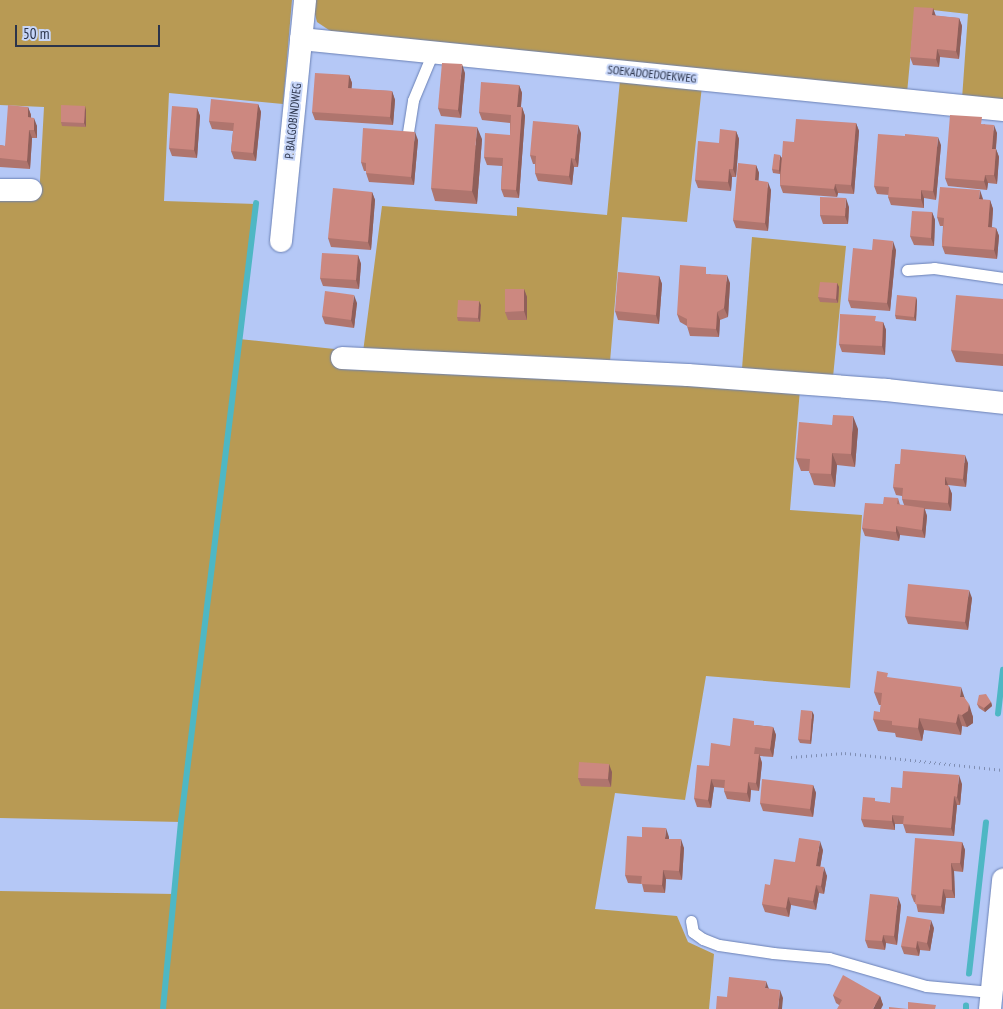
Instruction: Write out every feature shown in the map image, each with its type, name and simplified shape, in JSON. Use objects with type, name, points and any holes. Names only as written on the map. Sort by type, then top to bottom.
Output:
[{"type":"street","name":"P. BALGOBINDWEG","points":[[281,241],[305,0]]},
{"type":"street","name":"SOEKADOEDOEKWEG","points":[[301,39],[1003,110]]},
{"type":"street","points":[[0,190],[31,190]]},
{"type":"street","points":[[342,358],[688,374],[886,390],[1003,403]]},
{"type":"street","points":[[991,1000],[1003,880]]},
{"type":"lane","points":[[408,132],[413,100],[432,52]]},
{"type":"lane","points":[[907,270],[934,268],[1003,278]]},
{"type":"lane","points":[[691,921],[694,932],[703,939],[719,944],[773,953],[828,958],[926,986],[991,1000]]},
{"type":"path","points":[[791,757],[845,753],[1003,770]]},
{"type":"shaded area","points":[[0,0],[292,0],[283,104],[169,93],[164,201],[256,204],[239,339],[363,352],[382,206],[517,216],[517,207],[607,215],[620,80],[702,86],[687,222],[622,217],[609,374],[800,389],[790,510],[862,515],[850,688],[706,676],[685,800],[615,793],[595,909],[677,916],[688,942],[714,954],[709,1009],[0,1009],[0,891],[174,894],[181,822],[0,818],[0,197],[39,198],[44,107],[0,105]]},
{"type":"shaded area","points":[[313,0],[1003,0],[1003,103],[962,99],[968,14],[915,8],[907,93],[335,34],[317,22]]},
{"type":"shaded area","points":[[752,237],[846,246],[833,377],[742,369]]},
{"type":"building","points":[[914,7],[933,8],[932,15],[959,18],[956,51],[937,49],[936,59],[910,57]]},
{"type":"building","points":[[442,63],[462,64],[458,110],[438,108]]},
{"type":"building","points":[[315,73],[349,75],[348,88],[392,91],[390,117],[312,112]]},
{"type":"building","points":[[481,82],[519,85],[517,107],[522,107],[516,190],[501,189],[503,158],[484,157],[485,133],[510,135],[511,115],[479,112]]},
{"type":"building","points":[[211,99],[258,104],[253,153],[231,151],[234,123],[209,121]]},
{"type":"building","points":[[8,105],[28,107],[28,117],[34,118],[34,130],[29,130],[27,161],[0,158],[0,145],[5,146]]},
{"type":"building","points":[[61,105],[85,106],[84,123],[61,122]]},
{"type":"building","points":[[172,106],[197,108],[194,150],[169,148]]},
{"type":"building","points":[[950,115],[982,117],[981,124],[994,125],[992,149],[996,149],[994,175],[985,175],[984,181],[945,178]]},
{"type":"building","points":[[796,119],[856,123],[851,185],[835,184],[834,189],[780,185],[783,141],[794,142]]},
{"type":"building","points":[[533,121],[578,125],[575,159],[571,158],[569,176],[535,173],[536,156],[530,155]]},
{"type":"building","points":[[435,124],[477,127],[472,191],[431,188]]},
{"type":"building","points":[[363,128],[415,132],[411,177],[366,173],[366,163],[361,162]]},
{"type":"building","points":[[720,129],[736,131],[733,169],[729,169],[728,182],[695,180],[698,141],[719,143]]},
{"type":"building","points":[[878,134],[938,137],[933,191],[921,190],[921,199],[888,197],[889,187],[874,186]]},
{"type":"building","points":[[774,154],[780,155],[779,170],[772,169]]},
{"type":"building","points":[[738,163],[756,165],[755,180],[768,182],[765,223],[733,220]]},
{"type":"building","points":[[940,187],[980,190],[979,199],[990,200],[988,227],[996,228],[994,250],[942,246],[944,218],[937,217]]},
{"type":"building","points":[[333,188],[372,192],[368,242],[328,238]]},
{"type":"building","points":[[820,197],[846,198],[845,216],[820,215]]},
{"type":"building","points":[[912,211],[932,212],[931,238],[910,236]]},
{"type":"building","points":[[873,239],[893,241],[887,303],[848,300],[853,248],[872,250]]},
{"type":"building","points":[[322,253],[358,255],[356,280],[320,278]]},
{"type":"building","points":[[680,265],[706,267],[706,274],[727,275],[724,308],[717,312],[716,329],[687,327],[687,319],[677,314]]},
{"type":"building","points":[[618,272],[659,276],[656,315],[615,311]]},
{"type":"building","points":[[820,282],[837,283],[836,299],[818,297]]},
{"type":"building","points":[[505,289],[524,289],[524,311],[505,312]]},
{"type":"building","points":[[325,291],[354,295],[351,320],[322,316]]},
{"type":"building","points":[[897,295],[916,297],[914,317],[895,315]]},
{"type":"building","points":[[956,295],[1003,299],[1003,354],[951,350]]},
{"type":"building","points":[[458,300],[479,301],[478,318],[457,317]]},
{"type":"building","points":[[840,314],[876,316],[875,321],[883,322],[882,346],[839,344]]},
{"type":"building","points":[[833,415],[853,416],[851,454],[832,453],[831,474],[809,473],[810,459],[796,458],[799,422],[832,425]]},
{"type":"building","points":[[901,449],[965,455],[963,479],[945,477],[945,485],[949,486],[948,503],[902,499],[903,488],[893,487],[895,464],[900,464]]},
{"type":"building","points":[[884,497],[898,498],[897,504],[924,508],[922,530],[896,526],[896,532],[862,528],[865,503],[883,504]]},
{"type":"building","points":[[908,584],[969,590],[965,622],[905,616]]},
{"type":"building","points":[[877,671],[888,673],[887,677],[961,687],[960,697],[964,697],[969,704],[968,711],[962,715],[958,714],[956,723],[919,718],[918,728],[892,725],[892,721],[873,719],[874,711],[880,712],[882,693],[874,692]]},
{"type":"building","points":[[986,694],[991,702],[984,708],[977,704],[979,695]]},
{"type":"building","points":[[801,710],[812,711],[810,740],[798,739]]},
{"type":"building","points":[[733,718],[754,721],[754,725],[773,727],[770,749],[755,747],[754,754],[759,754],[756,783],[748,782],[747,793],[724,791],[725,780],[711,779],[708,800],[694,798],[697,765],[709,766],[711,743],[730,746]]},
{"type":"building","points":[[579,762],[609,764],[608,779],[578,778]]},
{"type":"building","points":[[903,771],[959,775],[957,797],[954,796],[951,828],[903,824],[904,816],[892,815],[892,821],[861,819],[863,797],[875,798],[875,801],[890,803],[891,787],[902,788]]},
{"type":"building","points":[[762,779],[813,785],[810,809],[760,803]]},
{"type":"building","points":[[642,827],[666,828],[665,839],[681,839],[679,871],[663,870],[662,885],[641,884],[642,876],[625,875],[627,836],[642,837]]},
{"type":"building","points":[[799,838],[820,841],[816,866],[824,867],[821,886],[816,885],[813,901],[788,897],[786,908],[762,904],[765,884],[770,885],[774,859],[795,862]]},
{"type":"building","points":[[915,838],[962,842],[960,863],[951,863],[952,890],[943,889],[941,906],[915,904],[916,895],[911,894]]},
{"type":"building","points":[[870,894],[898,897],[894,936],[883,935],[882,941],[865,940]]},
{"type":"building","points":[[907,916],[931,920],[927,943],[917,941],[916,948],[901,946]]},
{"type":"building","points":[[843,975],[880,996],[873,1009],[837,1009],[842,1000],[833,995]]},
{"type":"building","points":[[729,977],[766,981],[765,988],[780,990],[778,1009],[716,1009],[717,996],[727,997]]},
{"type":"building","points":[[908,1002],[936,1005],[935,1009],[908,1009]]},
{"type":"building","points":[[889,1007],[908,1009],[889,1009]]},
{"type":"waterway","points":[[163,1009],[181,821],[256,204]]},
{"type":"waterway","points":[[998,714],[1003,670]]},
{"type":"waterway","points":[[969,974],[986,823]]}]
